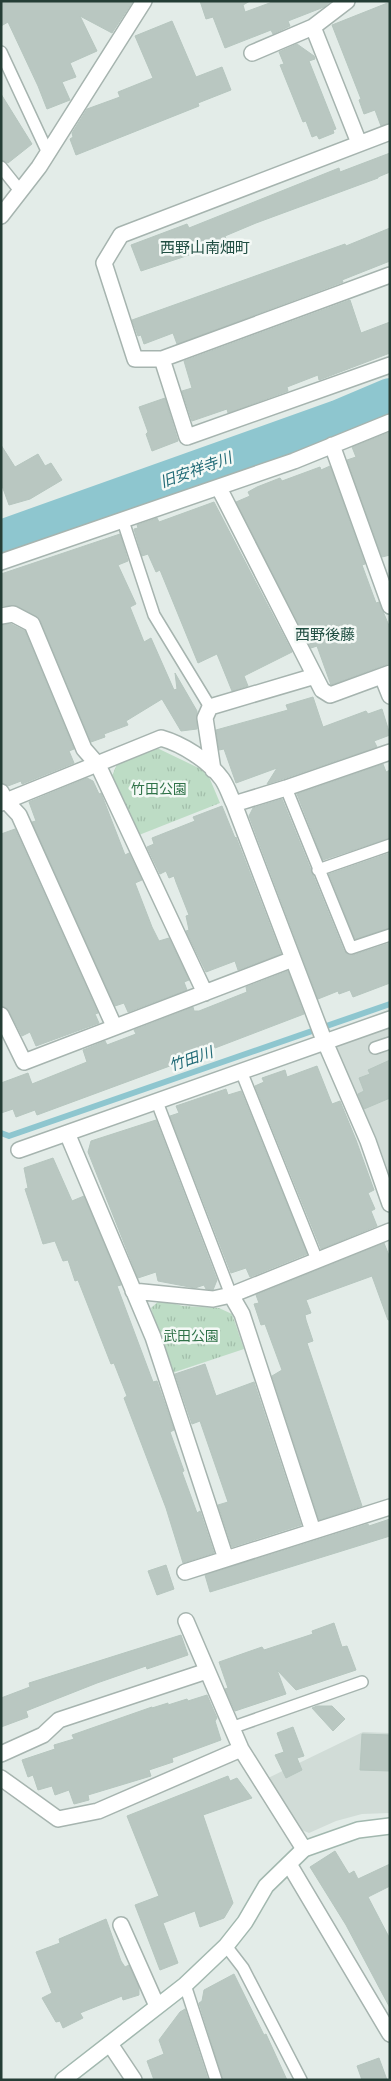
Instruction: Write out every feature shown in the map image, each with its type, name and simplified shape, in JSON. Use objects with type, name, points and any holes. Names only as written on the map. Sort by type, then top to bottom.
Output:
[{"type":"street","points":[[1,216],[21,192],[48,153],[144,1]]},
{"type":"street","points":[[252,53],[312,27],[346,1]]},
{"type":"street","points":[[312,27],[358,143]]},
{"type":"street","points":[[390,132],[121,235],[104,263],[135,359],[162,359],[390,275]]},
{"type":"street","points":[[162,359],[187,437],[390,364]]},
{"type":"street","points":[[1,562],[220,488],[390,422]]},
{"type":"street","points":[[332,445],[390,606]]},
{"type":"street","points":[[220,488],[322,690],[330,695],[386,675],[390,696]]},
{"type":"street","points":[[1,616],[13,614],[32,624],[84,749],[98,765],[205,993]]},
{"type":"street","points":[[213,770],[205,718],[210,708],[315,676]]},
{"type":"street","points":[[114,1026],[19,815],[3,799],[98,765],[161,738],[176,742],[222,779],[234,804],[324,1039],[368,1141],[390,1204]]},
{"type":"street","points":[[234,804],[390,752]]},
{"type":"street","points":[[1,1015],[24,1062],[293,959]]},
{"type":"street","points":[[20,1150],[157,1102],[324,1039],[390,1019]]},
{"type":"street","points":[[67,1133],[154,1337],[226,1559]]},
{"type":"street","points":[[133,1291],[213,1299],[231,1295],[390,1231]]},
{"type":"street","points":[[231,1295],[242,1314],[313,1532]]},
{"type":"street","points":[[185,1572],[390,1507]]},
{"type":"street","points":[[186,1621],[241,1749],[304,1848]]},
{"type":"street","points":[[1,1754],[43,1735],[59,1720],[207,1671]]},
{"type":"street","points":[[1,1778],[58,1819],[98,1811],[241,1749]]},
{"type":"street","points":[[63,2080],[185,1985],[226,1946],[245,1922],[266,1886],[304,1848],[358,1830],[390,1826]]},
{"type":"street","points":[[289,1864],[390,2034]]},
{"type":"street","points":[[121,1925],[158,2006]]},
{"type":"street","points":[[110,2044],[134,2080]]},
{"type":"lane","points":[[1,52],[48,153]]},
{"type":"lane","points":[[1,166],[21,192]]},
{"type":"lane","points":[[123,521],[154,615],[210,708]]},
{"type":"lane","points":[[286,788],[351,948],[390,935]]},
{"type":"lane","points":[[318,870],[390,846]]},
{"type":"lane","points":[[375,1048],[390,1043]]},
{"type":"lane","points":[[241,1071],[318,1260]]},
{"type":"lane","points":[[157,1102],[231,1295]]},
{"type":"lane","points":[[231,1728],[362,1682]]},
{"type":"lane","points":[[226,1946],[243,1968],[301,2080]]},
{"type":"lane","points":[[185,1985],[216,2080]]},
{"type":"shaded area","points":[[390,1026],[390,1176],[376,1137],[334,1044]]},
{"type":"shaded area","points":[[363,1732],[390,1733],[390,1813],[362,1814],[336,1821],[309,1833],[297,1828],[266,1779]]},
{"type":"green space","name":"竹田公園","points":[[155,747],[207,772],[220,803],[139,835],[112,776],[117,764]]},
{"type":"green space","name":"武田公園","points":[[160,1300],[183,1306],[219,1308],[232,1314],[244,1349],[172,1373],[151,1308]]},
{"type":"building","points":[[1,1],[133,1],[112,33],[80,16],[97,51],[70,63],[76,77],[62,82],[70,100],[47,109],[8,22],[1,26]]},
{"type":"building","points":[[200,1],[250,1],[243,5],[245,12],[275,1],[331,1],[324,7],[288,21],[290,26],[273,34],[271,30],[225,48],[213,17],[206,19]]},
{"type":"building","points":[[390,2],[390,123],[381,126],[375,110],[364,114],[359,100],[361,99],[332,25]]},
{"type":"building","points":[[172,21],[196,77],[222,67],[231,90],[198,103],[199,106],[76,155],[70,139],[73,137],[72,133],[87,109],[120,97],[118,92],[153,78],[135,36]]},
{"type":"building","points":[[297,44],[314,56],[315,59],[309,61],[336,129],[333,130],[334,133],[319,139],[317,135],[312,137],[306,121],[303,122],[280,65],[284,64],[279,52]]},
{"type":"building","points":[[1,94],[32,144],[8,163],[1,160]]},
{"type":"building","points":[[390,153],[390,172],[378,178],[256,223],[225,236],[226,239],[197,250],[198,252],[141,271],[131,245],[187,224],[189,228],[339,168],[340,172]]},
{"type":"building","points":[[390,228],[390,261],[342,280],[343,282],[177,344],[173,333],[144,344],[141,335],[138,336],[132,320],[345,244],[346,246]]},
{"type":"building","points":[[350,300],[361,333],[390,322],[390,353],[319,380],[318,375],[287,387],[288,391],[228,413],[227,409],[192,421],[182,391],[192,388],[184,361]]},
{"type":"building","points":[[165,398],[178,441],[152,451],[146,434],[148,432],[139,407]]},
{"type":"building","points":[[390,432],[390,555],[382,557],[347,460],[356,457],[352,447]]},
{"type":"building","points":[[1,445],[15,467],[38,454],[45,466],[51,463],[62,480],[30,499],[9,505],[1,483]]},
{"type":"building","points":[[330,466],[365,564],[362,565],[376,603],[379,602],[390,628],[390,663],[331,685],[317,646],[311,648],[236,502],[250,496],[248,492],[257,487],[280,478],[282,481],[320,467],[321,470]]},
{"type":"building","points":[[214,502],[292,652],[244,676],[248,686],[232,691],[217,654],[198,663],[160,570],[156,572],[148,554],[142,556],[134,529],[138,528],[137,525],[157,518],[159,522]]},
{"type":"building","points":[[120,534],[128,561],[118,565],[136,604],[130,607],[144,642],[151,638],[174,690],[177,689],[175,673],[197,711],[197,729],[181,731],[162,699],[126,721],[128,725],[104,734],[105,737],[91,742],[40,620],[17,606],[1,606],[1,574]]},
{"type":"building","points":[[11,624],[25,631],[74,749],[69,751],[74,763],[22,784],[21,781],[8,786],[1,783],[1,625]]},
{"type":"building","points":[[313,697],[323,727],[366,711],[368,714],[382,709],[390,735],[374,741],[377,747],[267,784],[277,768],[236,783],[224,749],[219,750],[216,730],[288,710],[286,705]]},
{"type":"building","points":[[383,764],[386,772],[390,770],[390,838],[323,860],[297,794]]},
{"type":"building","points":[[87,778],[93,781],[99,794],[101,793],[125,855],[129,853],[142,880],[135,883],[159,941],[169,938],[189,980],[184,982],[187,990],[128,1012],[124,1003],[115,1006],[32,822],[36,821],[29,802]]},
{"type":"building","points":[[282,799],[344,951],[353,955],[390,943],[390,983],[353,997],[350,990],[339,994],[338,991],[318,999],[249,816],[253,808]]},
{"type":"building","points":[[222,806],[236,837],[281,954],[238,970],[235,961],[206,972],[186,931],[189,930],[186,916],[189,915],[174,876],[169,878],[166,871],[160,874],[147,847],[154,844],[152,838],[195,821],[193,817]]},
{"type":"building","points":[[15,829],[98,1013],[95,1014],[99,1023],[36,1046],[30,1032],[22,1036],[9,1011],[1,1006],[1,834]]},
{"type":"building","points":[[390,853],[390,928],[355,939],[329,874]]},
{"type":"building","points":[[288,971],[304,1014],[215,1048],[214,1045],[185,1057],[186,1060],[37,1115],[35,1110],[16,1117],[13,1109],[1,1113],[1,1083],[28,1073],[32,1084],[87,1062],[83,1050],[105,1041],[107,1045],[136,1034],[134,1030],[193,1007],[194,1011],[199,1011],[247,992],[246,987]]},
{"type":"building","points":[[390,1060],[390,1098],[364,1109],[358,1094],[364,1091],[359,1078],[370,1074],[368,1070]]},
{"type":"building","points":[[317,1066],[332,1104],[340,1101],[356,1140],[374,1190],[368,1193],[375,1209],[371,1211],[377,1226],[321,1249],[255,1086],[264,1082],[262,1078],[285,1070],[287,1077]]},
{"type":"building","points":[[226,1089],[228,1095],[241,1091],[307,1254],[250,1277],[246,1268],[231,1273],[170,1116],[179,1113],[176,1106]]},
{"type":"building","points":[[156,1120],[217,1280],[213,1290],[206,1289],[204,1285],[195,1288],[158,1281],[156,1272],[138,1278],[88,1152],[91,1141]]},
{"type":"building","points":[[53,1158],[72,1201],[84,1196],[121,1285],[117,1286],[153,1382],[157,1381],[174,1430],[170,1432],[184,1471],[182,1472],[197,1513],[200,1511],[214,1553],[183,1563],[166,1508],[124,1398],[127,1396],[114,1363],[111,1364],[78,1280],[75,1281],[68,1260],[63,1261],[55,1241],[43,1244],[25,1189],[28,1188],[24,1168]]},
{"type":"building","points":[[384,1243],[390,1258],[390,1320],[388,1320],[372,1276],[306,1300],[311,1313],[305,1315],[313,1341],[307,1343],[362,1506],[319,1520],[272,1376],[282,1370],[265,1324],[261,1325],[254,1304],[259,1303],[256,1295]]},
{"type":"building","points":[[205,1364],[216,1396],[254,1382],[301,1525],[232,1547],[218,1505],[228,1502],[200,1421],[192,1424],[175,1374]]},
{"type":"building","points":[[390,1519],[390,1536],[210,1592],[205,1575],[368,1524],[369,1526]]},
{"type":"building","points":[[166,1565],[174,1589],[157,1595],[148,1571]]},
{"type":"building","points":[[334,1623],[342,1647],[347,1646],[356,1670],[296,1690],[277,1670],[286,1694],[235,1711],[225,1689],[228,1688],[219,1662],[262,1647],[264,1650],[313,1634],[312,1631]]},
{"type":"building","points":[[181,1635],[188,1655],[147,1669],[146,1666],[97,1683],[26,1711],[28,1717],[1,1727],[1,1698],[30,1687],[29,1683]]},
{"type":"building","points":[[207,1695],[217,1718],[215,1721],[221,1740],[172,1758],[173,1762],[149,1770],[151,1776],[88,1795],[89,1800],[74,1804],[69,1790],[55,1795],[52,1786],[38,1790],[33,1775],[28,1777],[22,1760],[55,1749],[54,1745],[74,1739],[72,1735],[152,1707],[168,1703],[168,1705],[187,1699],[188,1701]]},
{"type":"building","points":[[332,1706],[345,1719],[333,1731],[312,1708]]},
{"type":"building","points":[[293,1727],[304,1756],[297,1758],[302,1770],[286,1778],[275,1755],[284,1752],[277,1733]]},
{"type":"building","points":[[362,1734],[390,1735],[390,1771],[360,1770]]},
{"type":"building","points":[[228,1776],[230,1781],[237,1778],[252,1798],[203,1815],[233,1903],[224,1918],[200,1927],[195,1911],[163,1923],[178,1963],[160,1970],[135,1905],[159,1896],[127,1816]]},
{"type":"building","points":[[335,1851],[349,1874],[354,1871],[358,1879],[390,1864],[390,1886],[368,1897],[390,1939],[390,2008],[346,1925],[310,1867]]},
{"type":"building","points":[[106,1919],[121,1961],[125,1967],[129,1965],[139,1987],[139,1995],[123,2000],[122,1996],[80,2013],[83,2018],[63,2028],[60,2021],[56,2022],[42,1998],[52,1993],[36,1952],[60,1943],[59,1939]]},
{"type":"building","points":[[234,1974],[264,2035],[266,2034],[287,2080],[223,2080],[199,2003],[202,2001],[204,1990]]},
{"type":"building","points":[[185,2009],[208,2080],[154,2080],[147,2061],[164,2054],[159,2040],[180,2012]]},
{"type":"building","points":[[379,2058],[387,2080],[362,2080],[357,2066]]},
{"type":"waterway","name":"旧安祥寺川","points":[[1,539],[338,419],[390,397]]},
{"type":"waterway","name":"竹田川","points":[[1,1133],[9,1136],[390,1004]]},
{"type":"district","name":"西野山南畑町","points":[[205,248]]},
{"type":"district","name":"西野後藤","points":[[325,635]]}]
